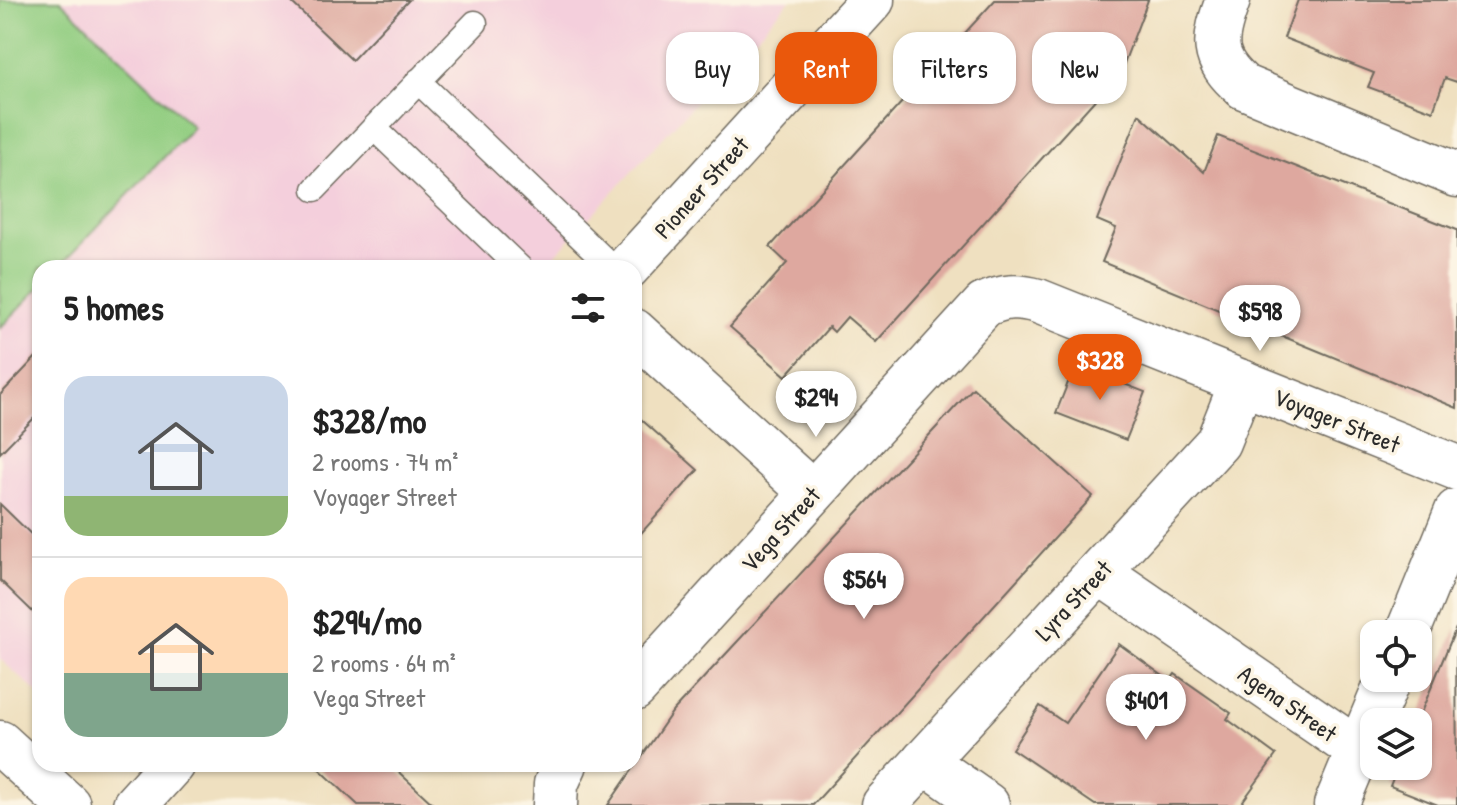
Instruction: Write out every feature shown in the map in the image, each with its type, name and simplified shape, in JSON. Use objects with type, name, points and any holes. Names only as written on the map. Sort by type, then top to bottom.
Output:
[{"type":"street","name":"Pioneer Street","points":[[634,260],[872,0]]},
{"type":"street","points":[[1228,0],[1219,25],[1216,53],[1226,72],[1244,87],[1457,175]]},
{"type":"street","name":"Vega Street","points":[[642,680],[984,305],[1002,297],[1020,296],[1038,301]]},
{"type":"street","name":"Voyager Street","points":[[1038,301],[1457,468]]},
{"type":"street","points":[[642,338],[812,493]]},
{"type":"street","name":"Lyra Street","points":[[884,805],[1218,442],[1242,382]]},
{"type":"street","points":[[1413,620],[1457,511]]},
{"type":"street","name":"Agena Street","points":[[1099,572],[1359,751]]},
{"type":"street","points":[[1336,805],[1383,692]]},
{"type":"street","points":[[0,743],[68,805]]},
{"type":"street","points":[[924,761],[987,805]]},
{"type":"street","points":[[135,805],[165,772]]},
{"type":"lane","points":[[315,189],[475,23]]},
{"type":"lane","points":[[418,81],[605,260]]},
{"type":"lane","points":[[374,128],[512,260]]},
{"type":"shaded area","points":[[0,0],[790,0],[759,34],[666,32],[666,104],[694,104],[550,260],[32,260],[32,688],[0,659]]},
{"type":"green space","points":[[0,0],[60,0],[193,127],[66,260],[32,260],[32,295],[0,328]]},
{"type":"building","points":[[289,0],[409,0],[352,60]]},
{"type":"building","points":[[995,0],[1148,0],[1127,55],[1127,32],[1032,32],[1032,104],[1091,104],[876,342],[847,317],[834,332],[829,327],[786,376],[730,327],[787,263],[770,247],[900,104],[1016,104],[1016,32],[966,32]]},
{"type":"building","points":[[1298,0],[1457,0],[1457,82],[1445,78],[1433,111],[1368,87],[1374,73],[1284,38]]},
{"type":"building","points":[[1139,114],[1204,172],[1218,136],[1457,230],[1457,408],[1102,262],[1116,228],[1097,220]]},
{"type":"building","points":[[32,361],[32,420],[0,453],[0,395]]},
{"type":"building","points":[[1075,365],[1145,392],[1126,440],[1056,413]]},
{"type":"building","points":[[973,388],[1093,496],[813,805],[608,805],[631,772],[642,772],[642,756],[673,711]]},
{"type":"building","points":[[642,420],[698,470],[642,532]]},
{"type":"building","points":[[0,504],[32,535],[32,611],[0,580]]},
{"type":"building","points":[[1456,628],[1457,805],[1438,805],[1390,786],[1392,780],[1432,780],[1432,708],[1423,708]]},
{"type":"building","points":[[1119,644],[1170,681],[1175,674],[1231,713],[1227,719],[1276,755],[1240,805],[1095,805],[1012,749],[1040,706],[1065,723]]},
{"type":"building","points":[[323,772],[399,772],[434,805],[358,805]]}]
